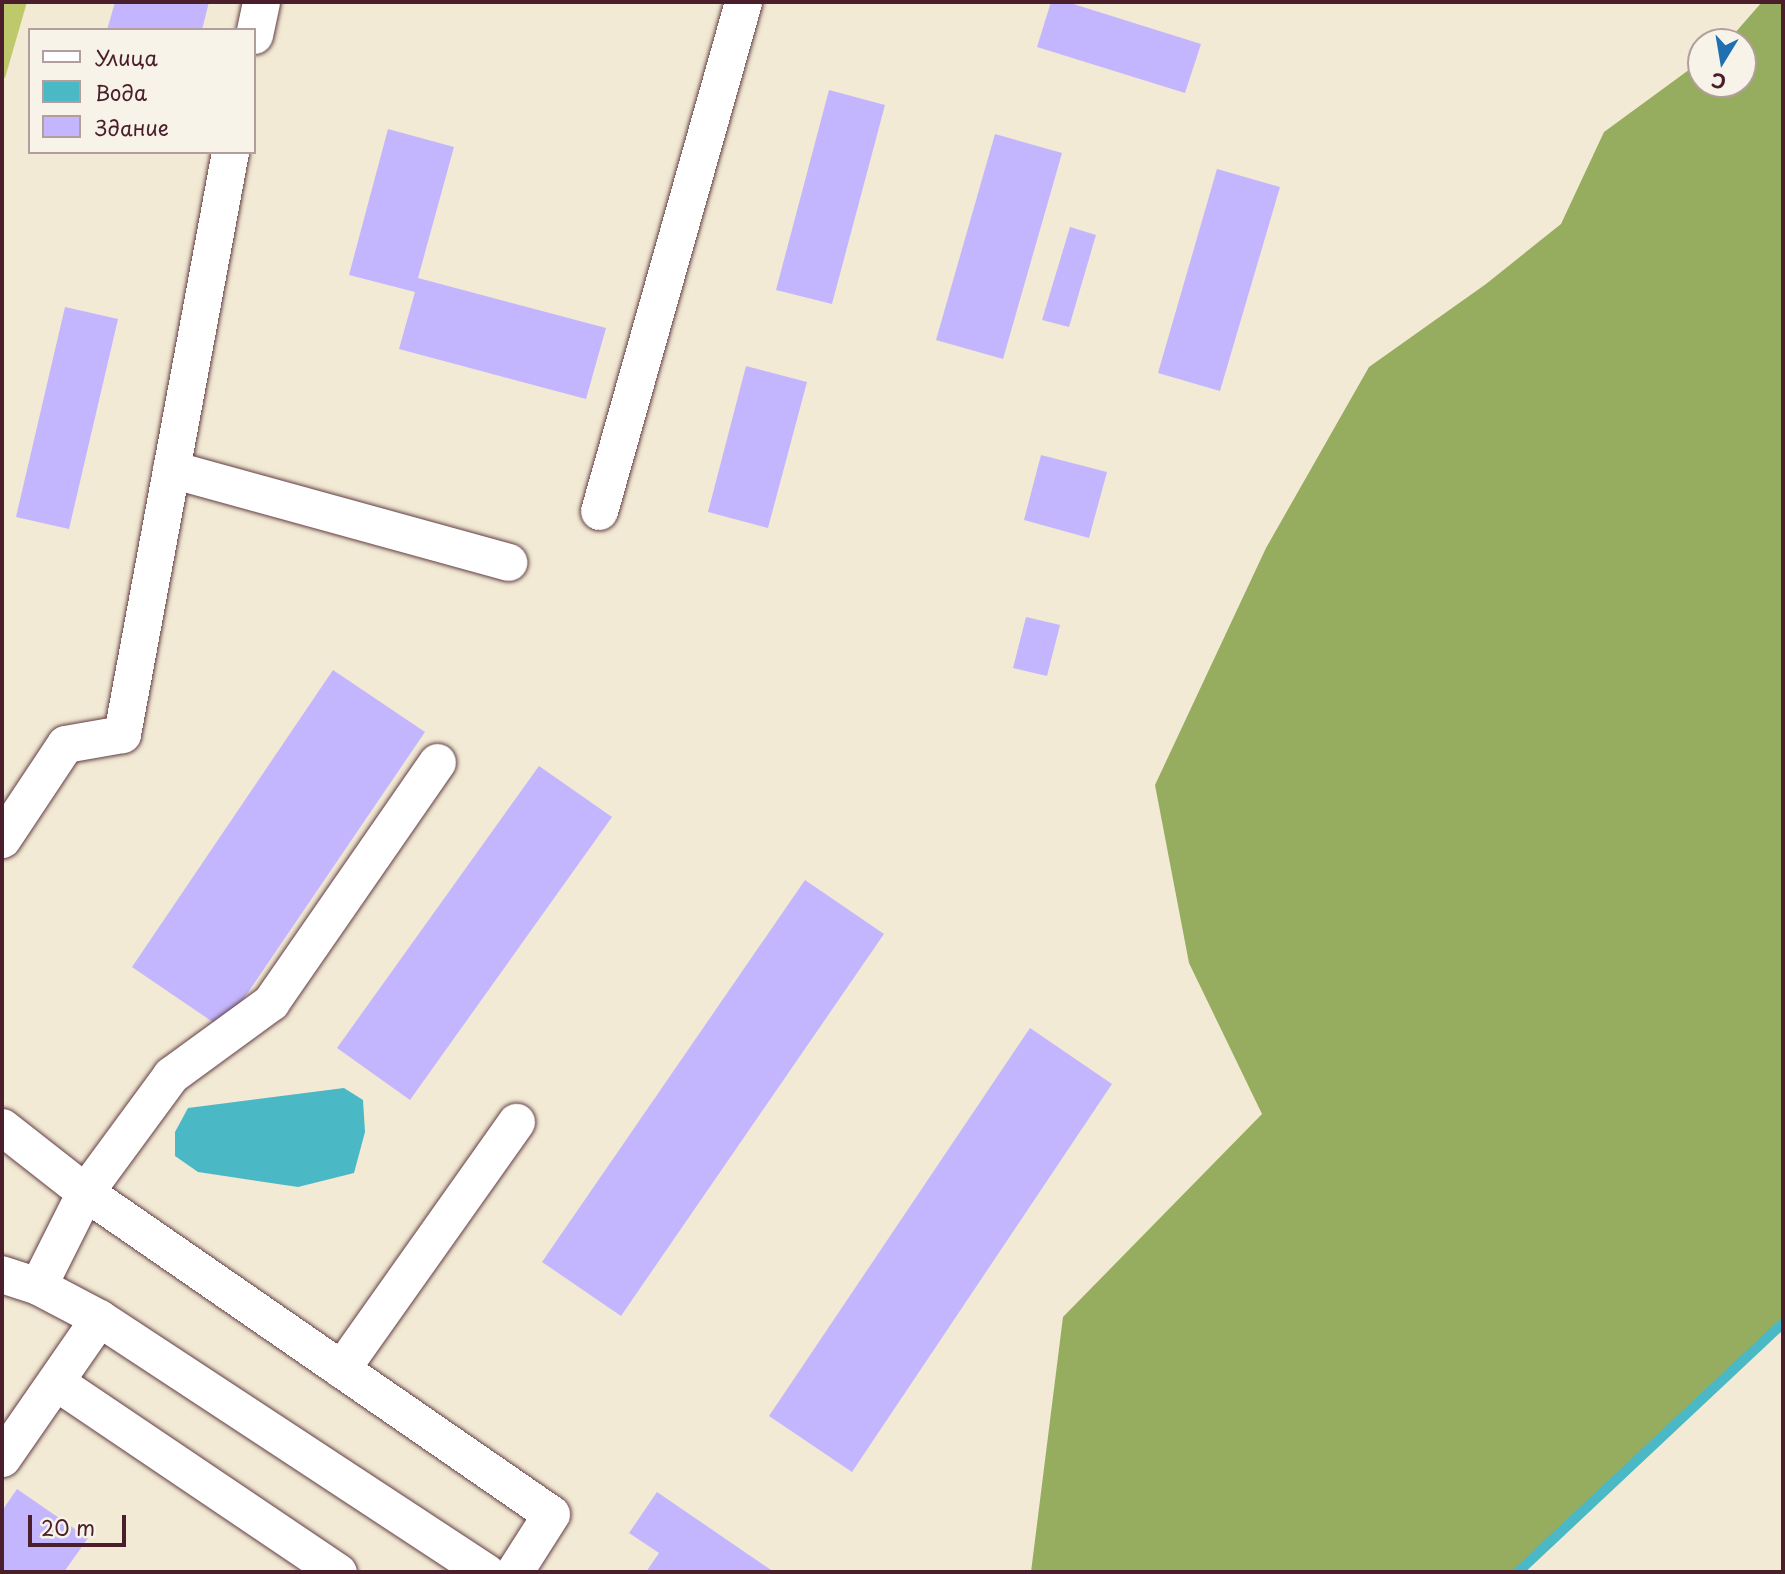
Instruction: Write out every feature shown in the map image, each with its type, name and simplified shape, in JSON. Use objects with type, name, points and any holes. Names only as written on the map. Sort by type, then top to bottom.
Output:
[{"type":"lane","points":[[255,28],[261,2]]},
{"type":"lane","points":[[599,512],[743,2]]},
{"type":"lane","points":[[2,839],[65,744],[122,734],[230,154]]},
{"type":"lane","points":[[172,469],[508,562]]},
{"type":"lane","points":[[38,1286],[85,1192],[171,1075],[271,1002],[437,762]]},
{"type":"lane","points":[[341,1369],[516,1122]]},
{"type":"lane","points":[[2,1127],[85,1192],[551,1514],[514,1572]]},
{"type":"lane","points":[[2,1274],[38,1286],[99,1318],[486,1572]]},
{"type":"lane","points":[[2,1458],[99,1318]]},
{"type":"lane","points":[[56,1382],[338,1572]]},
{"type":"green space","points":[[2,2],[27,2],[5,78],[2,77]]},
{"type":"green space","points":[[1762,2],[1783,2],[1783,1321],[1515,1572],[1031,1572],[1063,1317],[1262,1114],[1189,963],[1155,785],[1266,548],[1369,367],[1486,284],[1561,224],[1604,132],[1687,71],[1687,98],[1757,98],[1757,28],[1739,28]]},
{"type":"water","points":[[344,1088],[363,1100],[365,1132],[354,1173],[298,1187],[198,1172],[175,1156],[175,1132],[188,1108]]},
{"type":"building","points":[[115,2],[209,2],[202,28],[108,28]]},
{"type":"building","points":[[1051,2],[1067,2],[1201,44],[1185,93],[1037,47]]},
{"type":"building","points":[[829,90],[885,105],[832,304],[776,290]]},
{"type":"building","points":[[388,129],[454,147],[418,278],[606,328],[586,399],[399,349],[415,292],[349,275]]},
{"type":"building","points":[[995,134],[1062,153],[1003,359],[936,340]]},
{"type":"building","points":[[1217,169],[1280,187],[1220,391],[1158,373]]},
{"type":"building","points":[[1070,227],[1096,235],[1069,327],[1042,320]]},
{"type":"building","points":[[65,307],[118,319],[69,529],[16,517]]},
{"type":"building","points":[[746,366],[807,382],[768,528],[708,512]]},
{"type":"building","points":[[1041,455],[1107,472],[1089,538],[1024,520]]},
{"type":"building","points":[[1026,617],[1060,625],[1047,676],[1013,668]]},
{"type":"building","points":[[333,670],[425,732],[223,1029],[132,967]]},
{"type":"building","points":[[539,766],[612,817],[410,1100],[337,1048]]},
{"type":"building","points":[[805,880],[884,934],[621,1316],[542,1262]]},
{"type":"building","points":[[1030,1028],[1112,1084],[852,1472],[769,1416]]},
{"type":"building","points":[[17,1489],[88,1538],[64,1572],[2,1572],[2,1511]]},
{"type":"building","points":[[657,1492],[774,1572],[646,1572],[659,1553],[629,1533]]},
{"type":"waterway","points":[[1518,1572],[1783,1323]]}]
